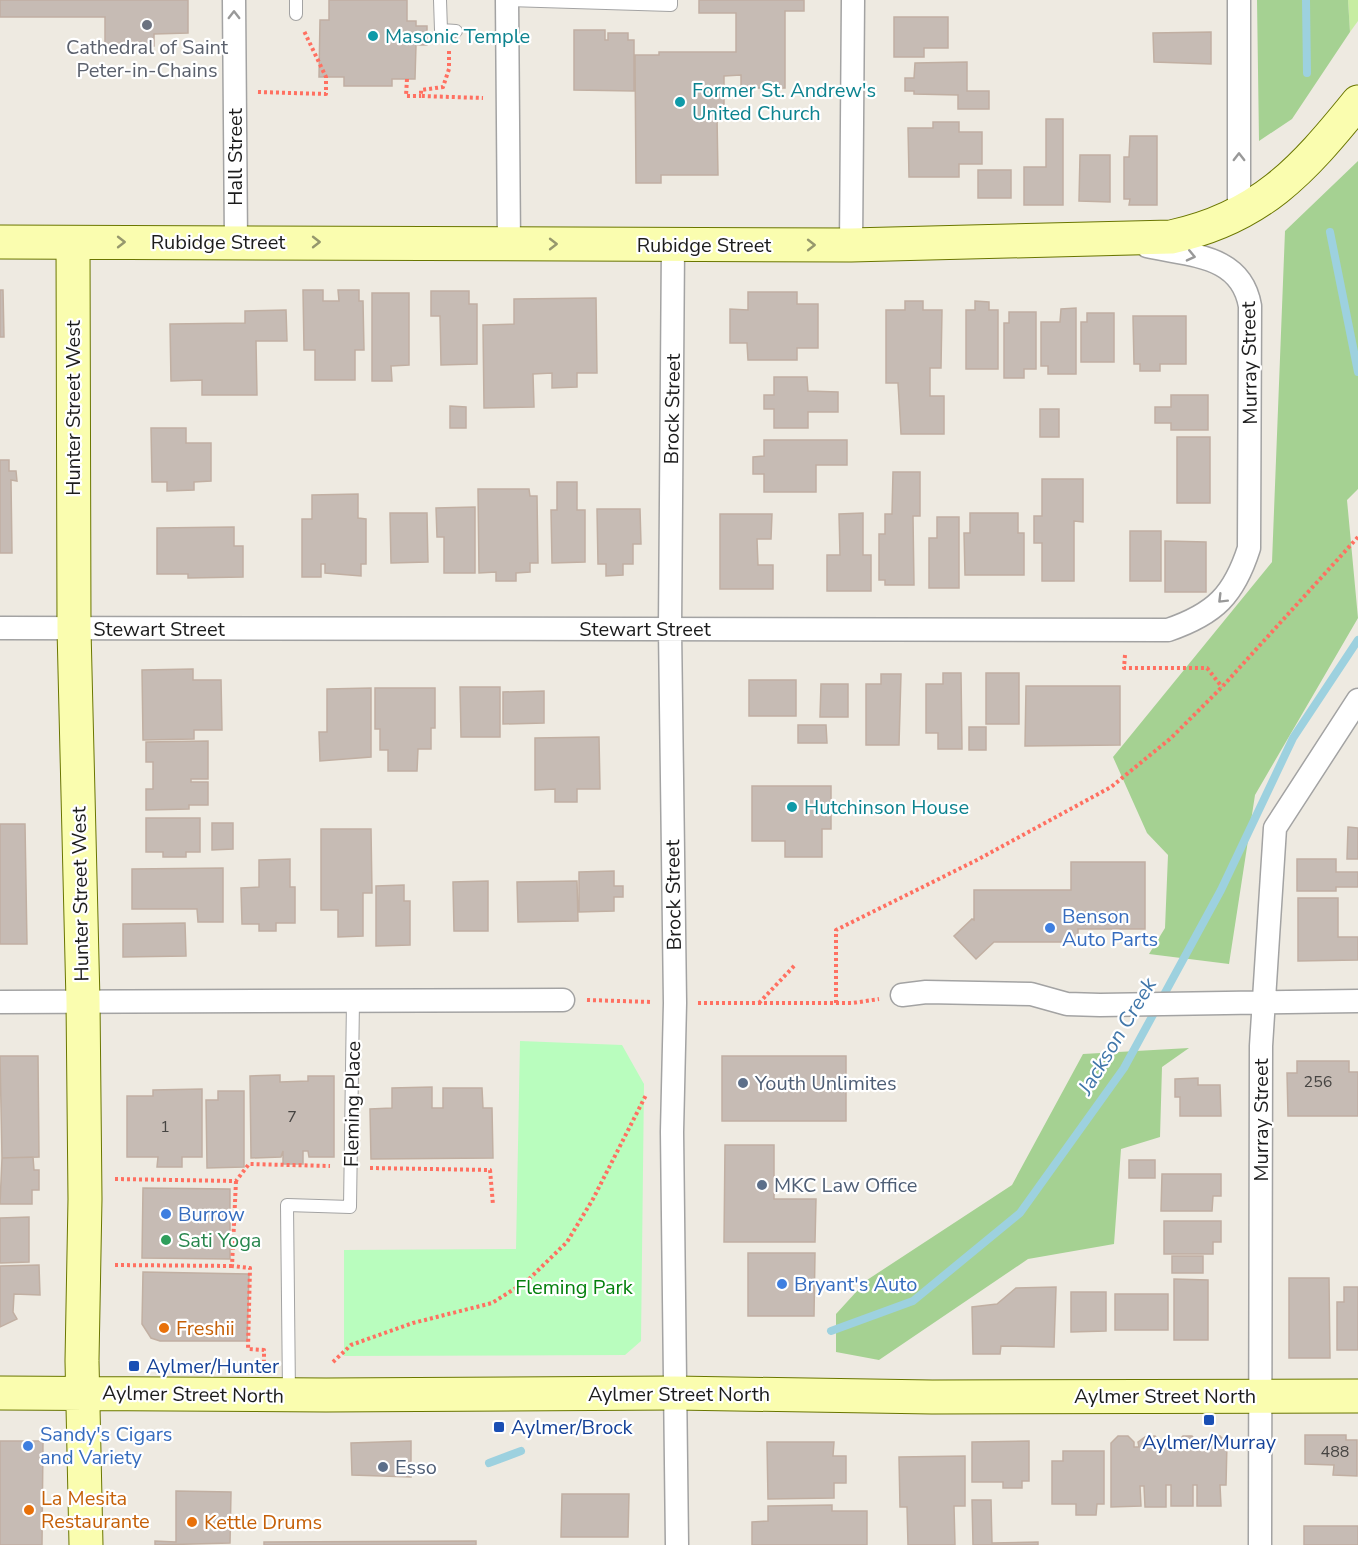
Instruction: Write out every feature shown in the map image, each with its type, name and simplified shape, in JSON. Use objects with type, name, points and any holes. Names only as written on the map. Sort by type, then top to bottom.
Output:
[{"type":"main road","name":"Rubidge Street","points":[[0,242],[851,245],[1171,237],[1204,230],[1239,215],[1271,193],[1306,162],[1358,102]]},
{"type":"main road","name":"Hunter Street West","points":[[73,243],[74,629],[83,1001],[83,1393],[86,1545]]},
{"type":"main road","name":"Aylmer Street North","points":[[0,1393],[1358,1396]]},
{"type":"street","name":"Hall Street","points":[[234,0],[236,242]]},
{"type":"street","points":[[507,0],[509,244]]},
{"type":"street","points":[[851,245],[853,0]]},
{"type":"street","points":[[1239,0],[1239,215]]},
{"type":"street","name":"Murray Street","points":[[1114,239],[1220,263],[1241,279],[1250,306],[1250,548]]},
{"type":"street","name":"Brock Street","points":[[673,245],[670,629],[675,1003],[672,1132],[676,1545]]},
{"type":"street","name":"Stewart Street","points":[[0,628],[1168,630],[1193,622],[1228,594],[1240,575],[1250,548]]},
{"type":"street","name":"Murray Street","points":[[1260,1545],[1263,1003],[1275,828],[1352,707]]},
{"type":"street","points":[[902,995],[926,992],[1031,994],[1067,1004],[1100,1005],[1358,1001]]},
{"type":"street","points":[[3,1002],[562,1000]]},
{"type":"lane","points":[[296,14],[297,0]]},
{"type":"lane","points":[[440,0],[441,30],[456,31]]},
{"type":"lane","points":[[507,0],[671,5],[671,0]]},
{"type":"lane","name":"Fleming Place","points":[[289,1395],[287,1205],[350,1207],[353,1001]]},
{"type":"path","points":[[235,92],[326,94],[326,77],[296,14]]},
{"type":"path","points":[[421,96],[421,90],[443,87],[448,69],[449,45],[456,31]]},
{"type":"path","points":[[406,79],[406,96],[508,99]]},
{"type":"path","points":[[836,1003],[837,930],[976,860],[1111,787],[1171,738],[1222,687],[1358,537]]},
{"type":"path","points":[[1125,651],[1124,668],[1207,668],[1222,687]]},
{"type":"path","points":[[759,1003],[795,965]]},
{"type":"path","points":[[562,1000],[675,1003],[854,1003]]},
{"type":"path","points":[[333,1362],[351,1345],[413,1323],[492,1303],[527,1281],[567,1242],[593,1199],[647,1091]]},
{"type":"path","points":[[232,1266],[236,1181],[249,1164],[351,1166],[379,1170],[490,1170],[493,1205]]},
{"type":"path","points":[[114,1179],[236,1181]]},
{"type":"path","points":[[115,1265],[250,1268],[248,1349],[264,1350],[264,1361]]},
{"type":"green space","points":[[1257,0],[1348,0],[1350,32],[1292,119],[1259,141]]},
{"type":"green space","points":[[1348,0],[1358,0],[1358,21],[1350,32]]},
{"type":"green space","points":[[1358,161],[1358,489],[1347,500],[1358,618],[1255,795],[1229,964],[1149,954],[1165,928],[1168,855],[1147,833],[1113,757],[1272,562],[1285,231]]},
{"type":"green space","name":"Fleming Park","points":[[520,1041],[622,1045],[644,1084],[641,1341],[625,1355],[344,1356],[344,1250],[516,1249]]},
{"type":"green space","points":[[1189,1048],[1162,1067],[1160,1137],[1121,1149],[1114,1244],[1028,1259],[879,1360],[836,1352],[836,1314],[867,1280],[1012,1185],[1083,1054]]},
{"type":"building","name":"Cathedral of Saint Peter-in-Chains","points":[[0,0],[188,0],[188,33],[154,34],[154,46],[105,46],[105,17],[0,17]]},
{"type":"building","name":"Masonic Temple","points":[[329,0],[407,0],[407,21],[416,21],[416,26],[427,26],[427,45],[416,45],[415,79],[392,79],[392,86],[344,86],[344,77],[319,77],[320,20],[329,20]]},
{"type":"building","name":"Former St. Andrew's United Church","points":[[699,0],[804,0],[804,11],[785,11],[785,88],[741,88],[741,75],[724,76],[724,116],[717,116],[718,175],[661,175],[661,183],[636,183],[635,55],[659,55],[659,52],[736,52],[736,13],[699,13]]},
{"type":"building","points":[[894,17],[948,17],[948,48],[924,48],[924,57],[894,57]]},
{"type":"building","points":[[574,30],[605,30],[605,40],[608,40],[608,33],[628,33],[628,40],[634,40],[634,91],[574,90]]},
{"type":"building","points":[[1211,32],[1211,64],[1154,62],[1153,33]]},
{"type":"building","points":[[967,62],[967,91],[989,91],[989,109],[958,109],[958,95],[914,94],[914,91],[905,91],[905,78],[914,78],[915,63]]},
{"type":"building","points":[[1046,119],[1063,119],[1063,205],[1024,205],[1024,167],[1046,167]]},
{"type":"building","points":[[933,122],[959,122],[959,132],[982,132],[982,164],[959,164],[959,177],[909,177],[908,128],[933,128]]},
{"type":"building","points":[[1130,136],[1157,136],[1157,205],[1129,205],[1130,199],[1124,199],[1124,157],[1129,157]]},
{"type":"building","points":[[1080,155],[1110,155],[1110,202],[1079,201]]},
{"type":"building","points":[[978,170],[1011,170],[1011,198],[978,198]]},
{"type":"building","points":[[0,290],[3,290],[4,337],[0,337]]},
{"type":"building","points":[[303,290],[323,290],[323,301],[339,301],[338,290],[359,290],[359,301],[363,301],[364,350],[355,350],[355,380],[315,380],[315,350],[304,350]]},
{"type":"building","points":[[431,291],[469,291],[469,304],[477,304],[477,364],[441,365],[440,316],[431,316]]},
{"type":"building","points":[[748,292],[797,292],[797,304],[818,304],[818,348],[797,348],[797,360],[748,360],[747,343],[730,343],[730,309],[748,310]]},
{"type":"building","points":[[372,293],[409,293],[409,365],[391,366],[392,381],[372,381]]},
{"type":"building","points":[[596,298],[597,373],[577,373],[577,387],[552,388],[552,373],[533,374],[534,407],[484,408],[483,325],[514,324],[514,299]]},
{"type":"building","points":[[905,301],[923,301],[923,310],[942,310],[941,368],[930,368],[930,396],[944,396],[944,434],[901,434],[898,383],[886,383],[886,310],[905,310]]},
{"type":"building","points":[[975,301],[989,302],[989,310],[998,310],[998,369],[966,369],[966,310],[975,310]]},
{"type":"building","points":[[1076,308],[1076,374],[1048,374],[1048,366],[1041,366],[1041,322],[1060,322],[1061,309]]},
{"type":"building","points":[[286,310],[287,341],[256,341],[257,395],[202,395],[202,380],[171,381],[170,324],[245,323],[245,311]]},
{"type":"building","points":[[1009,312],[1036,312],[1036,369],[1024,369],[1024,378],[1004,378],[1004,323],[1009,323]]},
{"type":"building","points":[[1087,313],[1114,313],[1114,362],[1081,362],[1081,322],[1087,322]]},
{"type":"building","points":[[1133,316],[1186,316],[1186,364],[1160,364],[1160,371],[1140,371],[1140,364],[1134,364]]},
{"type":"building","points":[[774,377],[807,377],[808,391],[838,392],[838,412],[808,412],[808,428],[774,428],[774,409],[764,409],[764,395],[774,395]]},
{"type":"building","points":[[1171,395],[1208,395],[1208,430],[1171,430],[1171,423],[1155,423],[1155,407],[1171,407]]},
{"type":"building","points":[[450,406],[466,407],[466,428],[450,428]]},
{"type":"building","points":[[1040,409],[1059,409],[1059,437],[1040,437]]},
{"type":"building","points":[[151,428],[186,428],[186,443],[211,443],[211,481],[194,482],[194,490],[167,491],[167,482],[152,482]]},
{"type":"building","points":[[1177,437],[1210,437],[1210,503],[1177,503]]},
{"type":"building","points":[[764,440],[847,440],[847,465],[816,465],[816,492],[764,492],[764,474],[753,474],[753,457],[764,456]]},
{"type":"building","points":[[0,460],[9,460],[9,471],[16,471],[17,481],[11,480],[12,553],[0,553]]},
{"type":"building","points":[[893,472],[920,472],[920,516],[913,516],[914,585],[885,585],[885,580],[879,580],[879,534],[885,534],[885,514],[892,514]]},
{"type":"building","points":[[1042,479],[1083,479],[1083,522],[1074,521],[1074,581],[1042,581],[1042,543],[1034,543],[1034,516],[1042,516]]},
{"type":"building","points":[[557,482],[577,482],[577,510],[585,510],[585,562],[552,563],[551,510],[557,510]]},
{"type":"building","points":[[478,489],[529,489],[530,496],[537,496],[538,563],[530,563],[530,572],[516,573],[516,581],[496,581],[496,572],[479,573]]},
{"type":"building","points":[[358,494],[358,518],[366,519],[366,564],[361,564],[361,576],[325,573],[325,564],[321,564],[321,577],[302,577],[302,519],[312,519],[312,495]]},
{"type":"building","points":[[475,507],[475,573],[444,573],[444,537],[437,537],[436,508]]},
{"type":"building","points":[[597,509],[640,509],[641,544],[633,544],[633,564],[623,564],[623,575],[606,576],[606,564],[598,564]]},
{"type":"building","points":[[390,513],[427,513],[428,562],[391,563]]},
{"type":"building","points":[[863,513],[863,555],[871,555],[871,591],[827,591],[827,555],[840,555],[839,514]]},
{"type":"building","points":[[970,513],[1018,513],[1018,533],[1024,533],[1024,575],[965,575],[964,533],[970,533]]},
{"type":"building","points":[[720,514],[772,514],[771,539],[757,539],[758,565],[773,565],[773,589],[720,589]]},
{"type":"building","points":[[937,517],[959,517],[959,588],[929,588],[929,538],[937,538]]},
{"type":"building","points":[[234,527],[234,546],[243,546],[243,577],[188,578],[188,574],[157,574],[157,528]]},
{"type":"building","points":[[1130,531],[1161,531],[1161,581],[1130,581]]},
{"type":"building","points":[[1165,541],[1206,542],[1206,592],[1165,592]]},
{"type":"building","points":[[193,669],[193,680],[221,680],[222,730],[194,730],[194,739],[143,740],[142,670]]},
{"type":"building","points":[[943,673],[961,673],[962,749],[938,749],[938,733],[926,733],[926,684],[943,684]]},
{"type":"building","points":[[986,673],[1019,673],[1019,724],[986,724]]},
{"type":"building","points":[[881,674],[901,674],[899,745],[866,745],[866,684],[881,684]]},
{"type":"building","points":[[749,680],[796,680],[796,716],[749,716]]},
{"type":"building","points":[[821,684],[848,684],[848,717],[820,717]]},
{"type":"building","points":[[1026,686],[1120,686],[1120,745],[1025,746]]},
{"type":"building","points":[[460,687],[500,687],[500,737],[461,737]]},
{"type":"building","points":[[371,688],[371,757],[320,761],[319,732],[327,732],[327,689]]},
{"type":"building","points":[[375,688],[435,688],[435,728],[431,728],[431,749],[418,749],[417,771],[388,771],[388,750],[380,750],[380,729],[375,729]]},
{"type":"building","points":[[544,691],[544,723],[503,724],[503,692]]},
{"type":"building","points":[[798,725],[826,725],[827,743],[798,743]]},
{"type":"building","points":[[969,727],[986,727],[986,750],[969,750]]},
{"type":"building","points":[[599,737],[600,789],[577,789],[577,802],[555,802],[555,789],[535,790],[535,738]]},
{"type":"building","points":[[208,741],[208,779],[191,779],[191,782],[208,782],[208,805],[189,805],[189,809],[146,810],[146,789],[153,789],[153,762],[146,762],[146,742]]},
{"type":"building","name":"Hutchinson House","points":[[752,786],[831,786],[831,829],[822,829],[822,857],[785,857],[785,841],[752,841]]},
{"type":"building","points":[[146,818],[200,818],[200,852],[186,852],[186,857],[163,857],[163,852],[146,852]]},
{"type":"building","points":[[212,823],[233,823],[233,849],[212,850]]},
{"type":"building","points":[[0,824],[25,824],[27,944],[0,944]]},
{"type":"building","points":[[1348,827],[1358,828],[1358,859],[1347,859]]},
{"type":"building","points":[[321,829],[371,829],[372,893],[363,893],[363,936],[338,937],[338,910],[321,910]]},
{"type":"building","points":[[290,859],[290,887],[295,887],[295,923],[276,923],[276,931],[259,931],[259,924],[242,924],[241,888],[259,887],[259,860]]},
{"type":"building","points":[[1297,859],[1336,859],[1336,872],[1358,872],[1358,887],[1336,887],[1336,891],[1297,891]]},
{"type":"building","points":[[1071,862],[1145,862],[1145,929],[1078,929],[1078,942],[994,942],[976,959],[954,936],[972,919],[974,920],[974,890],[1071,890]]},
{"type":"building","points":[[223,868],[223,922],[198,922],[197,909],[132,909],[132,869]]},
{"type":"building","points":[[614,871],[614,886],[623,886],[623,897],[614,897],[614,911],[579,912],[579,872]]},
{"type":"building","points":[[488,881],[488,931],[454,931],[453,882]]},
{"type":"building","points":[[577,881],[578,921],[518,922],[517,882]]},
{"type":"building","points":[[404,885],[404,901],[410,901],[410,945],[376,946],[376,886]]},
{"type":"building","points":[[1298,898],[1338,898],[1338,937],[1358,937],[1358,960],[1298,961]]},
{"type":"building","points":[[185,923],[186,956],[123,957],[123,924]]},
{"type":"building","points":[[0,1056],[38,1056],[39,1157],[2,1158]]},
{"type":"building","points":[[722,1056],[846,1056],[846,1121],[722,1121]]},
{"type":"building","points":[[1297,1061],[1349,1061],[1349,1072],[1358,1072],[1358,1116],[1288,1116],[1287,1073],[1297,1073]]},
{"type":"building","points":[[280,1075],[280,1082],[308,1081],[308,1076],[334,1076],[334,1157],[309,1157],[308,1151],[303,1151],[303,1164],[283,1164],[283,1151],[281,1157],[251,1158],[250,1076]]},
{"type":"building","points":[[1198,1078],[1198,1085],[1220,1085],[1221,1116],[1180,1116],[1180,1097],[1175,1097],[1175,1079]]},
{"type":"building","points":[[432,1087],[432,1108],[443,1108],[443,1088],[482,1088],[483,1108],[492,1108],[493,1158],[371,1159],[370,1109],[392,1108],[392,1088]]},
{"type":"building","points":[[202,1089],[202,1157],[182,1157],[182,1167],[157,1167],[158,1157],[127,1157],[127,1096],[153,1096],[153,1090]]},
{"type":"building","points":[[218,1091],[244,1091],[244,1167],[207,1168],[206,1100],[218,1100]]},
{"type":"building","points":[[725,1145],[774,1145],[774,1199],[816,1199],[815,1242],[724,1242]]},
{"type":"building","points":[[33,1157],[34,1170],[39,1170],[39,1190],[32,1190],[32,1204],[0,1204],[2,1158]]},
{"type":"building","points":[[1129,1160],[1155,1160],[1155,1178],[1129,1178]]},
{"type":"building","points":[[1162,1174],[1221,1174],[1221,1196],[1213,1196],[1212,1211],[1161,1211]]},
{"type":"building","points":[[143,1188],[230,1189],[230,1259],[142,1258]]},
{"type":"building","points":[[29,1217],[29,1262],[0,1263],[0,1218]]},
{"type":"building","points":[[1164,1221],[1221,1221],[1221,1242],[1213,1242],[1213,1254],[1164,1254]]},
{"type":"building","points":[[748,1253],[815,1253],[814,1316],[748,1316]]},
{"type":"building","points":[[1172,1256],[1203,1256],[1203,1273],[1172,1273]]},
{"type":"building","points":[[39,1265],[40,1295],[14,1294],[13,1312],[17,1319],[0,1327],[0,1266]]},
{"type":"building","points":[[143,1272],[249,1274],[247,1341],[160,1341],[151,1338],[142,1324]]},
{"type":"building","points":[[1289,1278],[1329,1278],[1330,1358],[1289,1358]]},
{"type":"building","points":[[1174,1279],[1208,1280],[1208,1340],[1174,1340]]},
{"type":"building","points":[[1056,1287],[1054,1347],[1001,1346],[1000,1354],[973,1354],[972,1307],[997,1304],[1016,1288]]},
{"type":"building","points":[[1344,1287],[1358,1287],[1358,1350],[1337,1350],[1337,1302],[1344,1302]]},
{"type":"building","points":[[1071,1292],[1106,1292],[1106,1331],[1071,1332]]},
{"type":"building","points":[[1115,1294],[1168,1294],[1168,1330],[1115,1330]]},
{"type":"building","points":[[1305,1435],[1346,1435],[1346,1440],[1357,1440],[1357,1476],[1333,1475],[1334,1465],[1305,1464]]},
{"type":"building","points":[[1118,1436],[1128,1436],[1134,1442],[1134,1447],[1139,1447],[1138,1442],[1145,1437],[1155,1436],[1162,1443],[1161,1448],[1177,1449],[1177,1442],[1183,1436],[1192,1436],[1199,1445],[1204,1444],[1211,1436],[1220,1436],[1227,1443],[1226,1485],[1220,1485],[1221,1506],[1197,1506],[1197,1485],[1193,1485],[1193,1506],[1171,1506],[1171,1485],[1166,1485],[1166,1507],[1145,1507],[1144,1486],[1140,1486],[1141,1506],[1111,1507],[1111,1443]]},
{"type":"building","points":[[0,1441],[43,1441],[42,1545],[0,1545]]},
{"type":"building","points":[[411,1441],[411,1477],[352,1475],[351,1443]]},
{"type":"building","points":[[1029,1441],[1029,1481],[1022,1481],[1022,1488],[1003,1488],[1003,1482],[972,1482],[972,1442]]},
{"type":"building","points":[[767,1442],[834,1442],[833,1456],[846,1456],[846,1483],[834,1483],[834,1498],[768,1499]]},
{"type":"building","points":[[1063,1451],[1104,1451],[1104,1504],[1097,1504],[1096,1515],[1076,1515],[1076,1504],[1052,1504],[1052,1461],[1063,1461]]},
{"type":"building","points":[[965,1456],[965,1506],[954,1506],[955,1545],[908,1545],[907,1507],[900,1507],[899,1457]]},
{"type":"building","points":[[176,1491],[231,1492],[230,1543],[155,1545],[155,1541],[176,1542]]},
{"type":"building","points":[[562,1494],[629,1494],[628,1537],[561,1537]]},
{"type":"building","points":[[972,1500],[991,1500],[992,1543],[1038,1542],[1038,1545],[973,1545]]},
{"type":"building","points":[[832,1505],[832,1511],[867,1511],[867,1545],[752,1545],[752,1522],[768,1521],[768,1506]]},
{"type":"building","points":[[1304,1526],[1358,1526],[1358,1545],[1304,1545]]},
{"type":"building","points":[[476,1541],[476,1545],[264,1545],[264,1542]]},
{"type":"waterway","name":"Jackson Creek","points":[[1306,0],[1307,73]]},
{"type":"waterway","name":"Jackson Creek","points":[[1330,232],[1358,372]]},
{"type":"waterway","name":"Jackson Creek","points":[[831,1331],[913,1301],[1020,1213],[1124,1068],[1221,890],[1293,738],[1358,640]]},
{"type":"waterway","points":[[489,1463],[521,1451]]},
{"type":"place","name":"Cathedral of Saint Peter-in-Chains","points":[[147,25]]},
{"type":"place","name":"Masonic Temple","points":[[373,36]]},
{"type":"place","name":"Former St. Andrew's United Church","points":[[680,102]]},
{"type":"place","name":"Hutchinson House","points":[[792,807]]},
{"type":"place","name":"Benson Auto Parts","points":[[1050,928]]},
{"type":"place","name":"Youth Unlimites","points":[[743,1083]]},
{"type":"place","name":"MKC Law Office","points":[[762,1185]]},
{"type":"place","name":"Burrow","points":[[166,1214]]},
{"type":"place","name":"Sati Yoga","points":[[166,1240]]},
{"type":"place","name":"Bryant's Auto","points":[[782,1284]]},
{"type":"place","name":"Freshii","points":[[164,1328]]},
{"type":"place","name":"Aylmer/Hunter","points":[[134,1366]]},
{"type":"place","name":"Aylmer/Murray","points":[[1209,1420]]},
{"type":"place","name":"Aylmer/Brock","points":[[499,1427]]},
{"type":"place","name":"Sandy's Cigars and Variety","points":[[28,1446]]},
{"type":"place","name":"Esso","points":[[383,1467]]},
{"type":"place","name":"La Mesita Restaurante","points":[[29,1510]]},
{"type":"place","name":"Kettle Drums","points":[[192,1522]]}]
